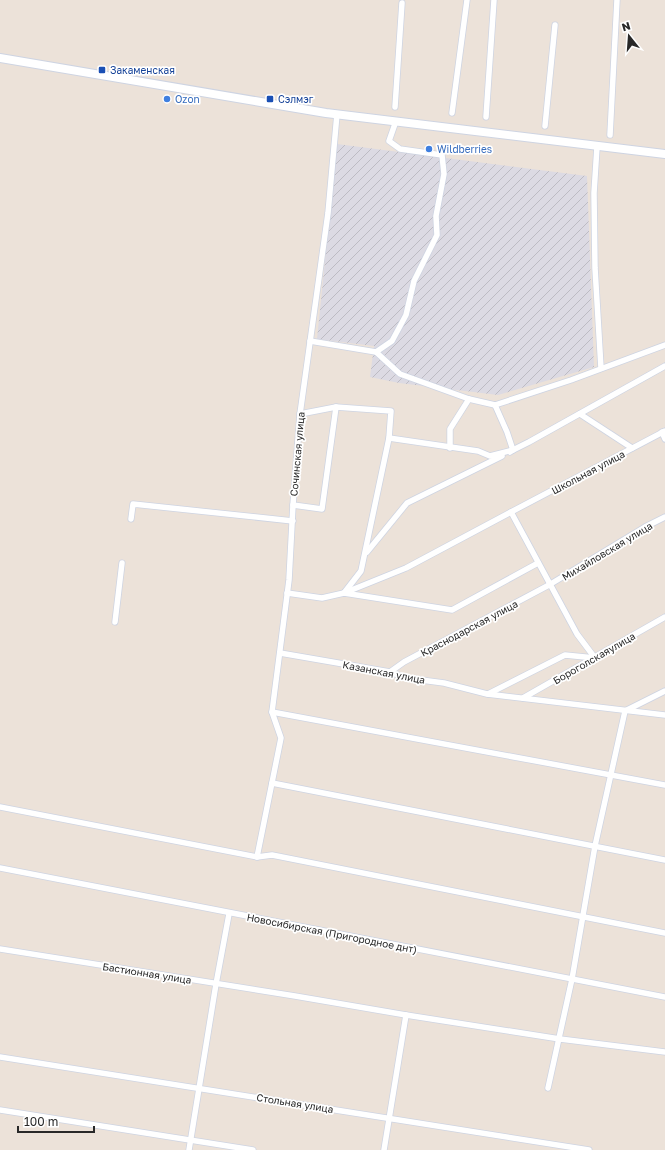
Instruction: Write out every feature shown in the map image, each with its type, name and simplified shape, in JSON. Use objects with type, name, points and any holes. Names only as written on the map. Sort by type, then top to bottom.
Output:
[{"type":"main road","points":[[0,58],[338,114],[665,154]]},
{"type":"street","points":[[452,112],[467,0]]},
{"type":"street","points":[[486,117],[494,0]]},
{"type":"street","points":[[610,135],[618,0]]},
{"type":"street","points":[[395,107],[402,3]]},
{"type":"street","points":[[545,126],[555,25]]},
{"type":"street","name":"Сочинская улица","points":[[336,408],[322,509],[293,505],[300,414],[328,212],[338,114]]},
{"type":"street","points":[[376,352],[392,341],[406,315],[414,281],[437,235],[436,216],[444,174],[442,155],[400,149],[389,141],[396,121]]},
{"type":"street","points":[[598,147],[594,193],[595,268],[601,368]]},
{"type":"street","points":[[310,341],[376,352],[400,374],[469,399],[495,404],[665,345]]},
{"type":"street","points":[[365,554],[407,503],[513,450],[665,366]]},
{"type":"street","points":[[450,448],[450,429],[469,399]]},
{"type":"street","points":[[495,404],[513,450]]},
{"type":"street","points":[[300,414],[336,408],[391,411],[389,438],[361,570],[344,593]]},
{"type":"street","points":[[580,414],[632,448]]},
{"type":"street","points":[[664,432],[665,439]]},
{"type":"street","name":"Школьная улица","points":[[344,593],[406,568],[664,432]]},
{"type":"street","points":[[389,438],[478,452],[490,456],[513,450]]},
{"type":"street","points":[[131,519],[133,504],[293,521]]},
{"type":"street","points":[[257,857],[281,738],[272,712],[287,593],[293,505]]},
{"type":"street","points":[[510,512],[577,634],[595,658]]},
{"type":"street","name":"Михайловская улица","points":[[549,585],[645,527],[665,517]]},
{"type":"street","points":[[115,622],[122,563]]},
{"type":"street","points":[[287,593],[322,598],[344,593],[452,610],[538,563]]},
{"type":"street","name":"Краснодарская улица","points":[[390,672],[404,662],[549,585]]},
{"type":"street","name":"Бороголскаяулица","points":[[523,698],[665,617]]},
{"type":"street","name":"Казанская улица","points":[[280,653],[390,672],[406,678],[444,683],[487,694],[665,715]]},
{"type":"street","points":[[487,694],[565,655],[595,658]]},
{"type":"street","points":[[548,1088],[560,1039],[596,846],[624,711],[665,691]]},
{"type":"street","points":[[272,712],[665,785]]},
{"type":"street","points":[[272,783],[665,860]]},
{"type":"street","points":[[0,807],[257,857],[272,855],[665,933]]},
{"type":"street","name":"Новосибирская (Пригородное днт)","points":[[0,868],[229,914],[665,997]]},
{"type":"street","points":[[189,1150],[229,914]]},
{"type":"street","name":"Бастионная улица","points":[[0,949],[560,1039],[665,1052]]},
{"type":"street","points":[[384,1150],[406,1015]]},
{"type":"street","name":"Стольная улица","points":[[0,1057],[589,1150]]},
{"type":"street","points":[[0,1110],[253,1150]]},
{"type":"shaded area","points":[[337,144],[587,176],[594,367],[498,395],[399,383],[370,377],[374,346],[317,339]]},
{"type":"place","name":"Закаменская","points":[[102,70]]},
{"type":"place","name":"Ozon","points":[[167,99]]},
{"type":"place","name":"Сэлмэг","points":[[270,99]]},
{"type":"place","name":"Wildberries","points":[[429,149]]}]
